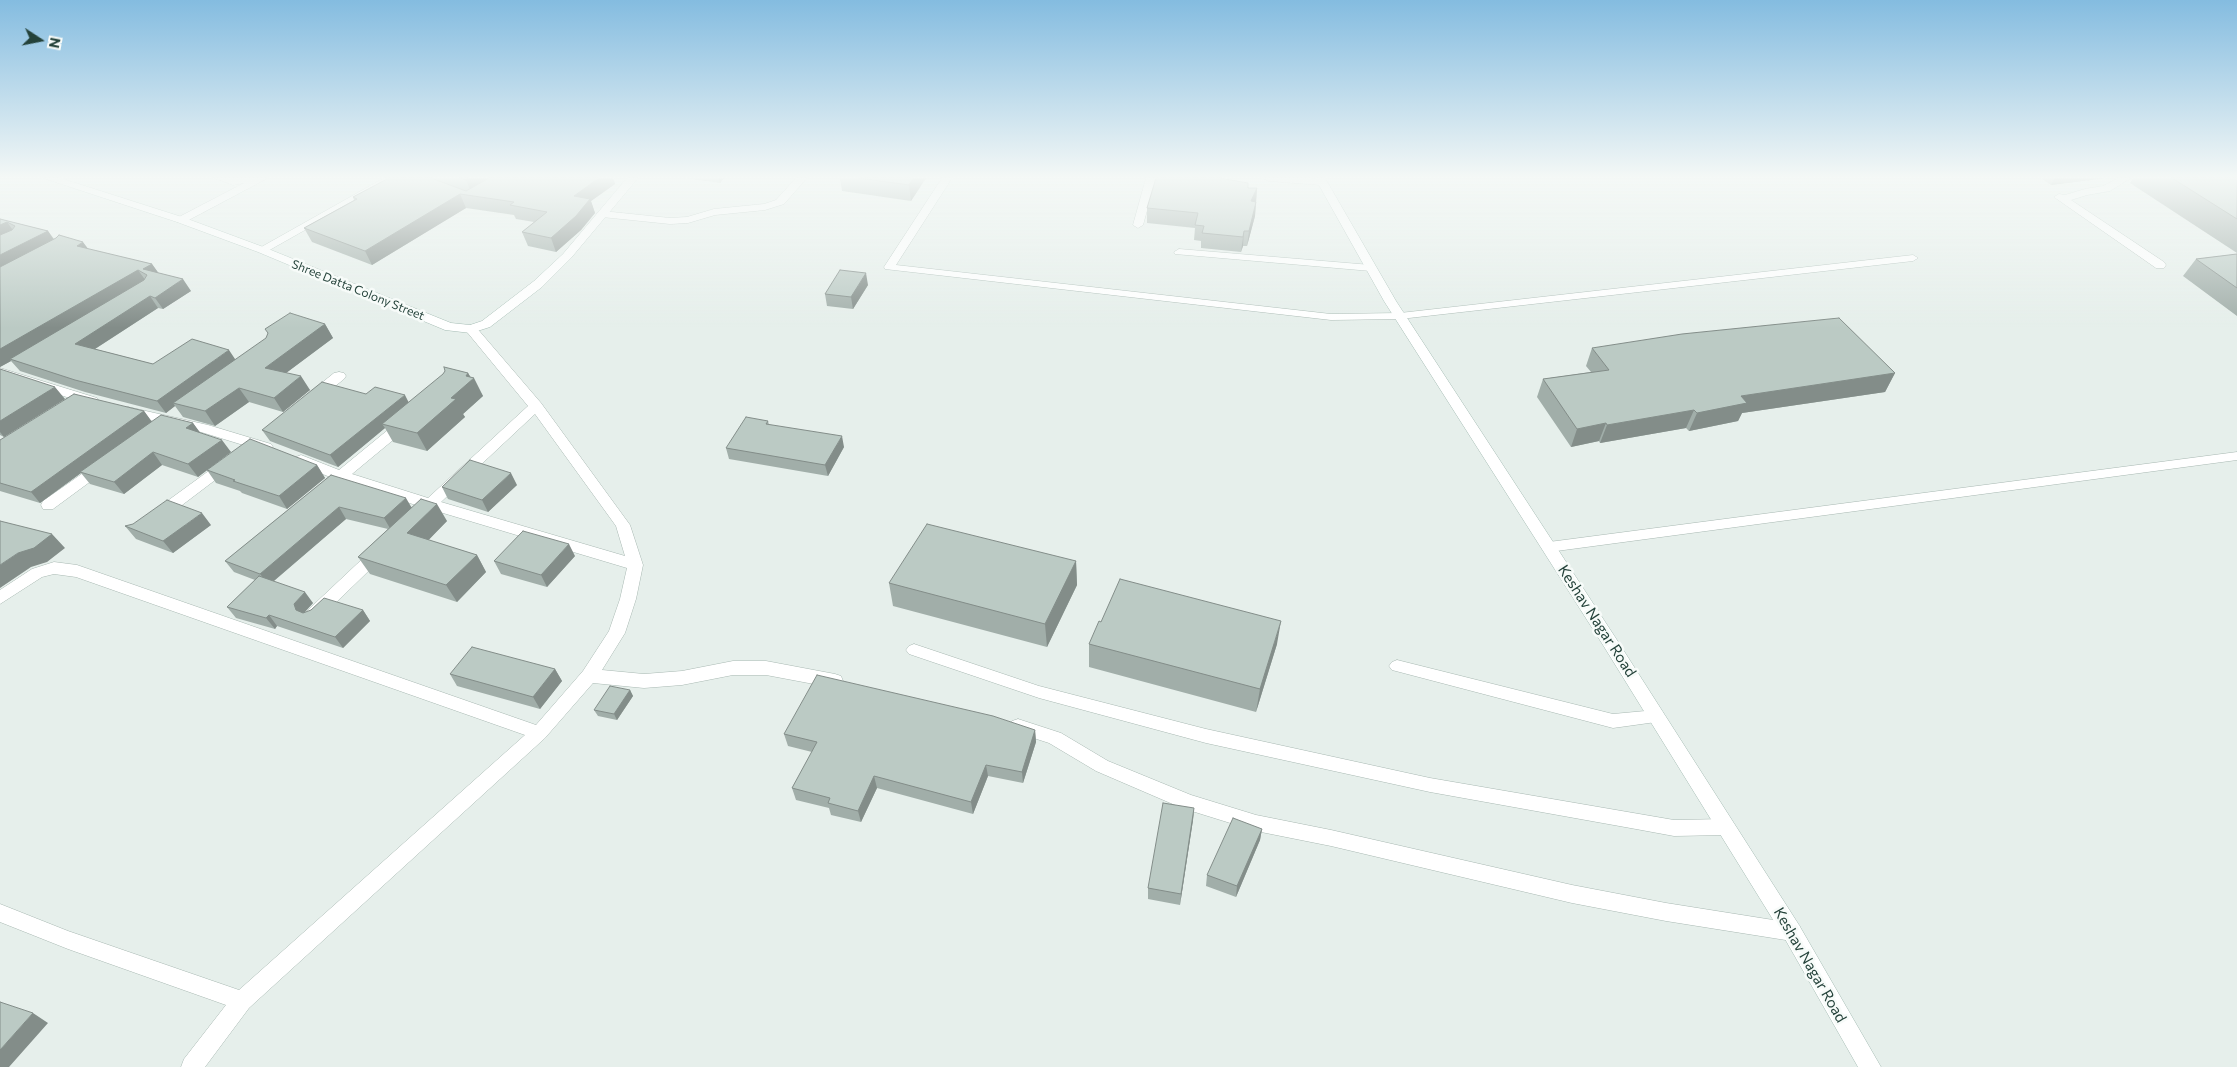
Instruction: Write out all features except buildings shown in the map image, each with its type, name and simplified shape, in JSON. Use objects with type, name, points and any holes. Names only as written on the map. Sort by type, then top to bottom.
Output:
[{"type":"street","name":"Shree Datta Colony Street","points":[[203,228],[262,250],[449,327],[470,329]]},
{"type":"street","points":[[262,250],[302,228]]},
{"type":"street","points":[[192,1067],[242,1002],[539,733],[589,676],[617,633],[628,599],[635,565],[623,525],[536,406],[470,329],[486,324],[538,284],[567,256],[591,228]]},
{"type":"street","name":"Keshav Nagar Road","points":[[1348,228],[1400,316],[1792,932],[1870,1067]]},
{"type":"street","points":[[2104,228],[2160,265]]},
{"type":"street","points":[[1,374],[21,363]]},
{"type":"street","points":[[1,374],[165,421],[203,428],[256,443],[341,476],[635,565]]},
{"type":"street","points":[[301,407],[339,376]]},
{"type":"street","points":[[64,408],[80,397]]},
{"type":"street","points":[[416,517],[536,406]]},
{"type":"street","points":[[149,432],[181,409]]},
{"type":"street","points":[[326,488],[416,414]]},
{"type":"street","points":[[145,526],[271,431]]},
{"type":"street","points":[[48,505],[110,461]]},
{"type":"street","points":[[312,616],[388,544]]},
{"type":"street","points":[[2,594],[37,573],[46,570],[54,568],[77,571],[539,733]]},
{"type":"street","points":[[589,676],[644,681],[682,678],[733,668],[766,668],[809,675],[856,686]]},
{"type":"street","points":[[1004,721],[1055,738],[1102,766],[1188,802],[1256,822],[1572,894],[1666,912],[1792,932]]},
{"type":"street","points":[[0,912],[68,940],[242,1002]]},
{"type":"lane","points":[[915,228],[889,267],[1331,317],[1400,316],[1912,258]]},
{"type":"lane","points":[[1179,252],[1371,268]]},
{"type":"lane","points":[[1548,547],[2237,456]]},
{"type":"lane","points":[[914,650],[1038,692],[1244,745],[1430,785],[1636,822],[1674,828],[1726,827]]},
{"type":"lane","points":[[1398,666],[1613,721],[1656,716]]}]
